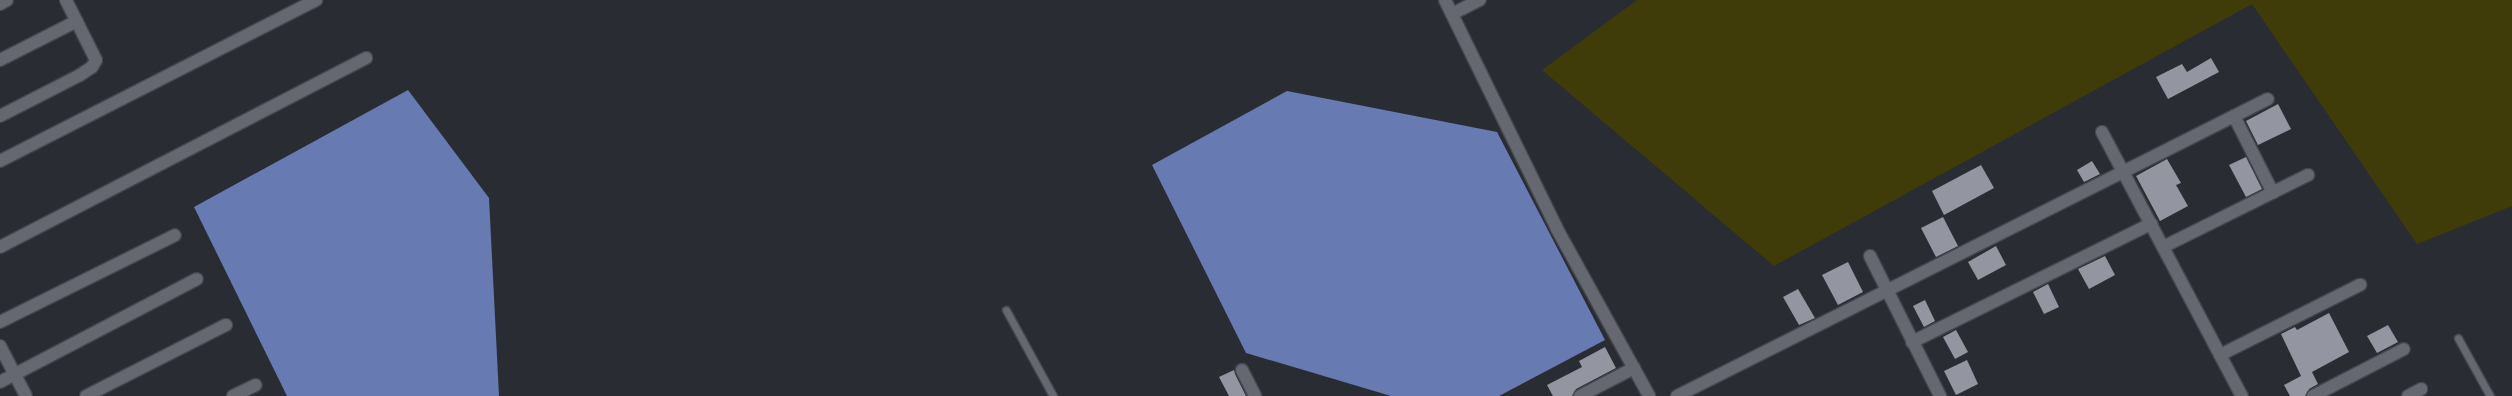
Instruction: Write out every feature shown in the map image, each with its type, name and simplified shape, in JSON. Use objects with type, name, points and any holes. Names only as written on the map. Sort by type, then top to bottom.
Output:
[{"type":"street","points":[[0,4],[7,0]]},
{"type":"street","points":[[0,116],[92,67],[96,60],[66,0]]},
{"type":"street","points":[[0,161],[316,0]]},
{"type":"street","points":[[1445,0],[1557,229],[1649,396]]},
{"type":"street","points":[[1452,14],[1480,0]]},
{"type":"street","points":[[0,60],[77,21]]},
{"type":"street","points":[[0,247],[366,58]]},
{"type":"street","points":[[1677,396],[2268,99]]},
{"type":"street","points":[[2234,116],[2273,192]]},
{"type":"street","points":[[2102,132],[2242,396]]},
{"type":"street","points":[[2163,247],[2308,175]]},
{"type":"street","points":[[1912,342],[2151,224]]},
{"type":"street","points":[[0,322],[175,235]]},
{"type":"street","points":[[1870,256],[1940,396]]},
{"type":"street","points":[[0,382],[197,279]]},
{"type":"street","points":[[2220,356],[2360,284]]},
{"type":"street","points":[[86,396],[226,325]]},
{"type":"street","points":[[0,346],[26,396]]},
{"type":"street","points":[[2312,396],[2404,349]]},
{"type":"street","points":[[1580,396],[1634,368]]},
{"type":"street","points":[[1242,370],[1255,396]]},
{"type":"street","points":[[233,396],[256,385]]},
{"type":"street","points":[[2408,396],[2421,389]]},
{"type":"lane","points":[[1006,310],[1053,396]]},
{"type":"lane","points":[[2458,338],[2490,396]]},
{"type":"shaded area","points":[[1637,0],[2512,0],[2512,206],[2417,244],[2252,4],[1774,266],[1542,70]]},
{"type":"water","points":[[408,90],[489,198],[499,396],[287,396],[194,207]]},
{"type":"water","points":[[1287,91],[1497,132],[1605,340],[1499,396],[1391,396],[1246,353],[1152,165]]},
{"type":"building","points":[[2211,58],[2219,72],[2168,99],[2156,77],[2182,64],[2187,72]]},
{"type":"building","points":[[2278,104],[2291,129],[2258,145],[2246,121]]},
{"type":"building","points":[[2246,157],[2262,189],[2246,197],[2229,165]]},
{"type":"building","points":[[2167,159],[2181,183],[2176,185],[2188,206],[2160,221],[2136,176]]},
{"type":"building","points":[[2092,161],[2100,174],[2084,182],[2077,170]]},
{"type":"building","points":[[1981,165],[1994,188],[1944,215],[1932,191]]},
{"type":"building","points":[[1943,217],[1958,246],[1936,257],[1921,228]]},
{"type":"building","points":[[1996,246],[2006,265],[1978,280],[1968,262]]},
{"type":"building","points":[[2105,256],[2115,275],[2089,289],[2078,269]]},
{"type":"building","points":[[1848,262],[1863,292],[1838,305],[1822,275]]},
{"type":"building","points":[[2048,284],[2059,307],[2044,314],[2033,292]]},
{"type":"building","points":[[1798,289],[1815,318],[1799,325],[1783,297]]},
{"type":"building","points":[[1925,300],[1935,321],[1924,327],[1913,306]]},
{"type":"building","points":[[2329,313],[2349,352],[2312,372],[2318,384],[2309,389],[2305,396],[2290,396],[2284,385],[2301,376],[2281,334],[2295,327],[2297,330]]},
{"type":"building","points":[[2388,325],[2398,342],[2377,353],[2367,336]]},
{"type":"building","points":[[1956,330],[1968,352],[1955,359],[1943,337]]},
{"type":"building","points":[[1605,347],[1616,368],[1576,389],[1572,396],[1553,396],[1547,385],[1582,367],[1579,361]]},
{"type":"building","points":[[1967,360],[1978,384],[1956,395],[1944,371]]},
{"type":"building","points":[[1234,370],[1246,396],[1229,396],[1219,377]]}]
